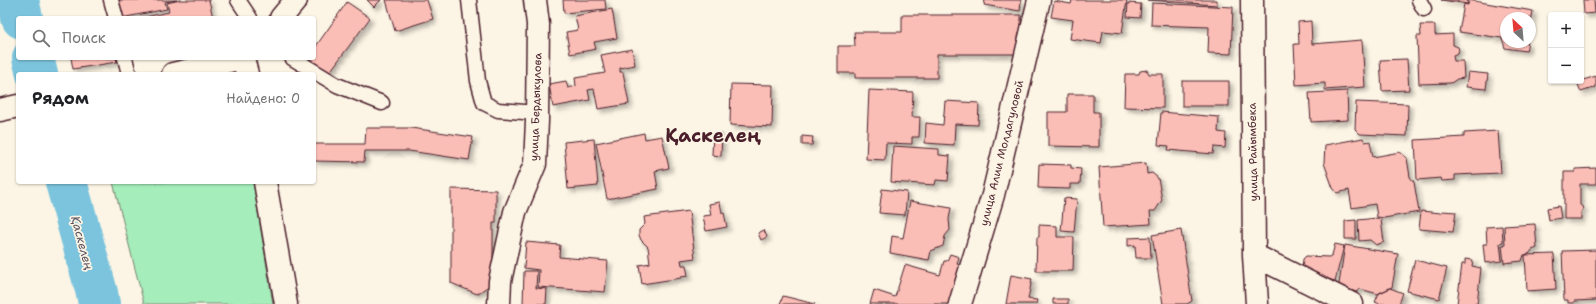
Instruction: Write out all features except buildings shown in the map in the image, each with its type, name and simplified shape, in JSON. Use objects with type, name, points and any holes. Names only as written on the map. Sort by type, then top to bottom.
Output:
[{"type":"street","points":[[283,16],[296,0]]},
{"type":"street","name":"улица Бердыкулова","points":[[500,304],[500,281],[515,212],[535,164],[538,24],[534,0]]},
{"type":"street","name":"улица Алии Молдагуловой","points":[[960,304],[993,195],[1039,0]]},
{"type":"street","name":"улица Райымбека","points":[[1252,0],[1254,255],[1257,304]]},
{"type":"street","points":[[182,72],[234,60]]},
{"type":"street","points":[[243,60],[246,72]]},
{"type":"street","points":[[0,110],[16,106]]},
{"type":"street","points":[[265,184],[286,304]]},
{"type":"street","points":[[1254,255],[1352,304]]},
{"type":"lane","points":[[111,0],[115,16]]},
{"type":"lane","points":[[238,0],[249,16]]},
{"type":"lane","points":[[469,0],[478,81],[484,103],[498,110],[537,113]]},
{"type":"lane","points":[[126,60],[128,72]]},
{"type":"lane","points":[[295,60],[315,72]]},
{"type":"lane","points":[[316,72],[337,85],[382,103]]},
{"type":"green space","points":[[114,184],[253,184],[273,304],[144,304]]},
{"type":"waterway","name":"Қаскелең","points":[[18,0],[22,16]]},
{"type":"waterway","name":"Қаскелең","points":[[34,60],[36,72]]},
{"type":"waterway","name":"Қаскелең","points":[[67,184],[99,304]]},
{"type":"district","name":"Қаскелең","points":[[713,135]]}]
